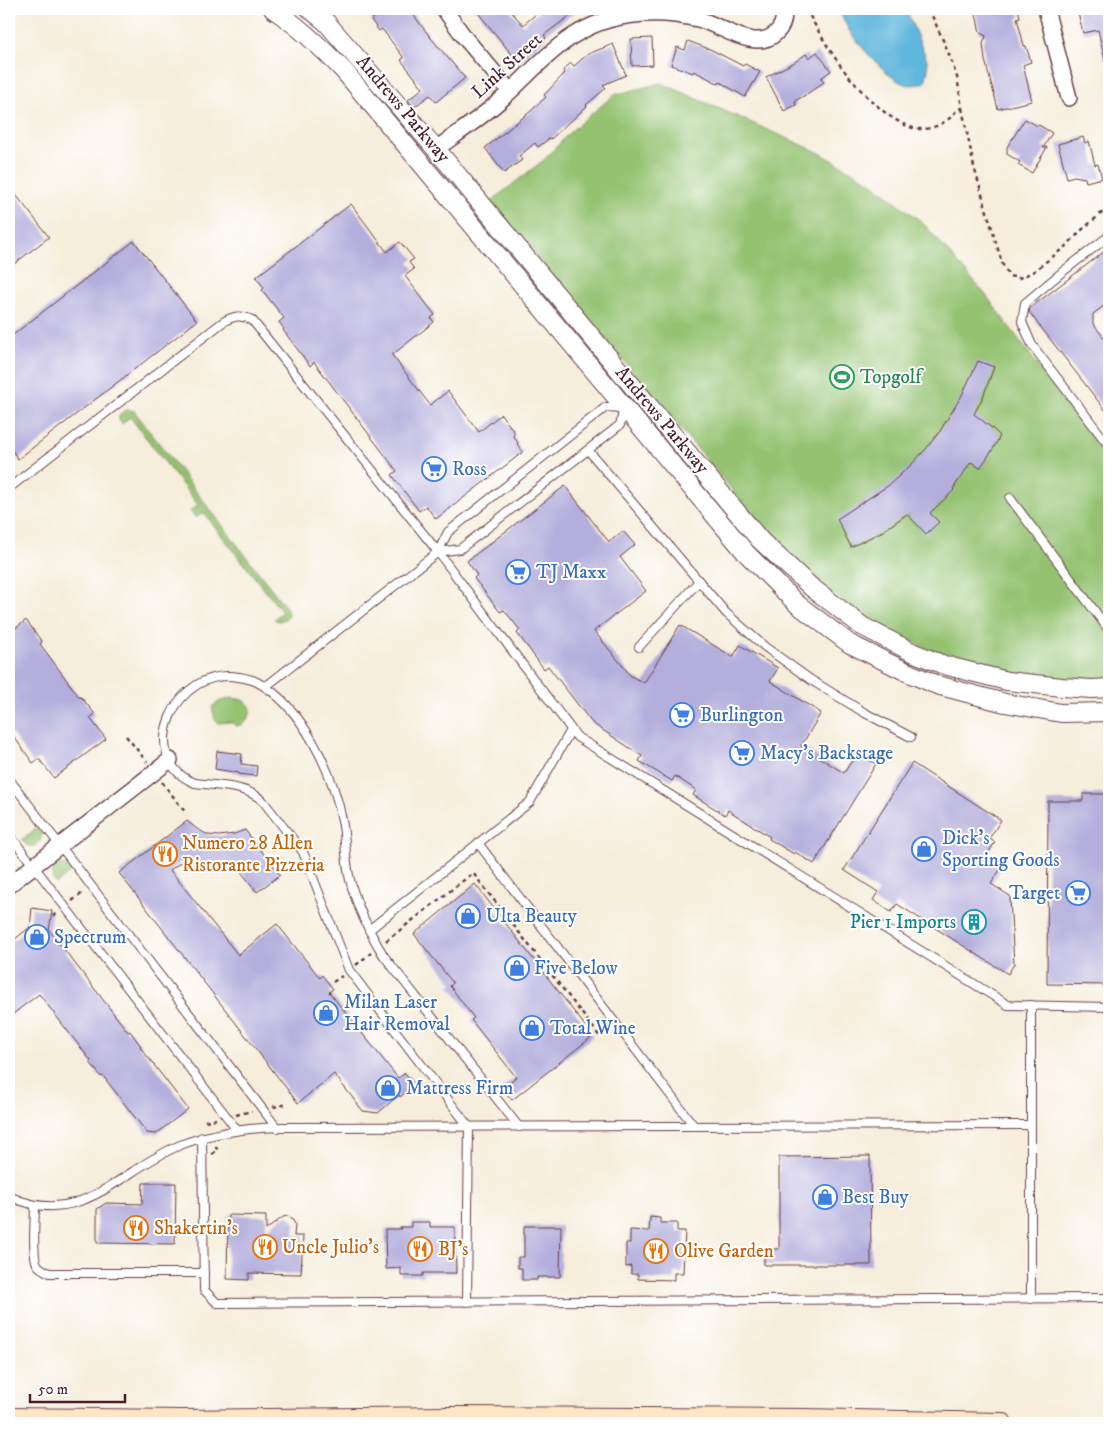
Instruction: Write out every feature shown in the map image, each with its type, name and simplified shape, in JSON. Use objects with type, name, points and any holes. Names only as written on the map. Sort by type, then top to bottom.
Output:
[{"type":"main road","points":[[9,1418],[182,1420],[450,1417],[786,1419],[1002,1423]]},
{"type":"street","name":"Andrews Parkway","points":[[273,9],[295,23],[344,70],[746,553],[797,604],[850,644],[910,674],[937,685],[1004,703],[1061,713],[1109,712]]},
{"type":"street","name":"Andrews Parkway","points":[[310,9],[326,22],[436,149],[760,540],[811,587],[862,626],[912,652],[944,665],[1007,681],[1062,688],[1109,688]]},
{"type":"street","points":[[444,9],[465,38],[510,91]]},
{"type":"street","name":"Link Street","points":[[436,149],[488,110],[566,40],[614,13],[679,15],[702,20],[751,40],[766,39],[780,29],[784,20],[783,9]]},
{"type":"street","points":[[1046,9],[1069,98]]},
{"type":"street","points":[[624,408],[641,396]]},
{"type":"street","points":[[937,685],[944,665]]},
{"type":"street","points":[[9,885],[170,760]]},
{"type":"lane","points":[[1109,236],[1025,303],[1022,322],[1032,345],[1109,446]]},
{"type":"lane","points":[[9,488],[222,322],[231,317],[246,316],[252,320],[438,552],[577,737],[1008,1005],[1109,1007]]},
{"type":"lane","points":[[265,686],[438,552],[448,532],[606,407],[624,408],[620,425],[588,450],[460,549],[438,552]]},
{"type":"lane","points":[[588,450],[726,613],[785,662],[837,697],[911,737]]},
{"type":"lane","points":[[1010,498],[1109,630]]},
{"type":"lane","points":[[639,647],[699,581]]},
{"type":"lane","points":[[467,1302],[469,1127],[349,970],[303,852],[263,801],[243,790],[190,781],[176,770],[170,760],[166,747],[169,718],[175,705],[194,686],[213,677],[231,675],[249,679],[265,686],[283,700],[300,723],[316,747],[335,789],[342,821],[350,880],[360,911],[369,930],[379,947],[519,1127]]},
{"type":"lane","points":[[369,930],[530,802],[571,730]]},
{"type":"lane","points":[[9,779],[277,1128]]},
{"type":"lane","points":[[9,834],[237,1130]]},
{"type":"lane","points":[[478,843],[694,1126]]},
{"type":"lane","points":[[1031,1005],[1031,1299]]},
{"type":"lane","points":[[9,1196],[35,1205],[60,1206],[86,1200],[110,1188],[130,1172],[164,1153],[202,1137],[237,1130],[277,1128],[1031,1125]]},
{"type":"lane","points":[[202,1137],[204,1290],[218,1303],[1109,1298]]},
{"type":"lane","points":[[35,1205],[36,1260],[41,1269],[45,1271],[50,1273],[204,1273]]},
{"type":"path","points":[[806,9],[838,62],[867,96],[887,114],[904,124],[920,129],[936,126],[951,117],[957,109],[962,108]]},
{"type":"path","points":[[929,9],[957,77],[974,167],[1002,263],[1010,276],[1019,278],[1033,272],[1066,246],[1109,207]]},
{"type":"path","points":[[333,982],[473,874],[601,1038]]},
{"type":"path","points":[[53,916],[91,886]]},
{"type":"path","points":[[205,1121],[288,1104]]},
{"type":"green space","name":"Topgolf","points":[[661,83],[818,152],[871,182],[922,222],[985,294],[1109,461],[1109,680],[1061,680],[1015,674],[970,663],[927,648],[885,628],[846,603],[809,574],[775,541],[490,202],[545,159],[570,132],[614,95]]},
{"type":"green space","points":[[128,410],[134,411],[287,609],[288,615],[285,619],[279,621],[274,619],[282,612],[203,512],[196,518],[190,511],[198,505],[130,417],[122,424],[119,416]]},
{"type":"green space","points":[[232,698],[245,701],[248,704],[251,711],[249,716],[241,725],[236,726],[231,722],[218,723],[215,720],[212,707],[218,702]]},
{"type":"green space","points":[[37,827],[42,834],[40,841],[35,846],[27,845],[22,839],[31,834]]},
{"type":"green space","points":[[59,865],[66,866],[72,871],[56,884],[52,873]]},
{"type":"water","points":[[838,9],[906,9],[927,60],[928,70],[925,82],[914,85],[905,84],[888,74],[853,37]]},
{"type":"building","points":[[369,9],[409,9],[465,78],[436,102],[430,95],[414,107],[408,100],[423,88],[401,60],[404,58],[382,29],[379,31],[371,20],[375,17]]},
{"type":"building","points":[[475,9],[509,9],[523,25],[542,9],[579,9],[544,35],[546,38],[518,62]]},
{"type":"building","points":[[975,9],[1018,9],[1020,17],[1017,18],[1024,46],[1026,46],[1031,62],[1023,65],[1032,101],[998,109],[985,60],[983,44],[986,36],[980,33]]},
{"type":"building","points":[[1077,9],[1109,9],[1109,61],[1105,61],[1098,30],[1083,33]]},
{"type":"building","points":[[652,38],[653,65],[632,66],[631,39]]},
{"type":"building","points":[[688,41],[760,72],[745,97],[720,82],[719,84],[694,71],[693,73],[671,65],[677,47],[685,50]]},
{"type":"building","points":[[613,44],[626,75],[603,85],[606,88],[551,139],[538,147],[535,143],[519,156],[522,160],[504,173],[485,148],[546,97],[544,95],[565,73],[563,70],[571,63],[574,66],[588,54]]},
{"type":"building","points":[[817,52],[831,71],[821,78],[824,82],[795,101],[796,105],[784,111],[766,77],[806,54],[809,58]]},
{"type":"building","points":[[1025,119],[1052,133],[1043,148],[1047,147],[1032,173],[1018,165],[1020,162],[1007,154],[1007,147]]},
{"type":"building","points":[[1083,137],[1085,143],[1089,141],[1095,165],[1098,164],[1102,178],[1086,182],[1085,178],[1074,176],[1067,178],[1058,144]]},
{"type":"building","points":[[9,186],[49,237],[9,268]]},
{"type":"building","points":[[351,204],[387,252],[400,242],[414,259],[409,262],[414,269],[405,276],[435,315],[431,318],[434,322],[392,355],[430,405],[448,391],[479,432],[501,414],[515,433],[513,435],[523,452],[436,519],[426,506],[419,511],[392,475],[397,471],[314,362],[310,366],[283,330],[279,322],[284,318],[262,290],[264,288],[256,277]]},
{"type":"building","points":[[134,241],[197,321],[18,459],[9,446],[9,338]]},
{"type":"building","points":[[1109,248],[1109,302],[1093,314],[1093,324],[1109,344],[1109,415],[1029,312],[1030,308]]},
{"type":"building","points":[[978,361],[994,367],[983,397],[974,414],[1000,436],[993,449],[980,468],[971,462],[954,490],[930,513],[939,522],[926,534],[907,514],[883,531],[851,547],[837,519],[889,485],[926,449],[940,431],[961,397]]},
{"type":"building","points":[[565,486],[609,542],[623,531],[635,545],[620,557],[646,591],[594,631],[631,676],[644,683],[680,625],[733,657],[740,645],[778,668],[770,681],[821,713],[801,746],[844,773],[851,762],[863,756],[876,764],[814,864],[769,839],[770,837],[728,810],[725,815],[693,795],[696,790],[675,776],[672,781],[639,761],[642,756],[592,723],[548,666],[544,669],[517,633],[520,630],[504,610],[500,612],[474,578],[477,575],[467,561]]},
{"type":"building","points":[[9,619],[16,628],[26,620],[42,642],[40,644],[80,698],[95,714],[90,718],[106,739],[54,778],[39,759],[33,763],[9,730]]},
{"type":"building","points":[[217,751],[242,754],[241,764],[257,766],[256,776],[215,769]]},
{"type":"building","name":"Dick's Sporting Goods","points":[[912,763],[1001,820],[989,839],[995,842],[987,855],[1003,865],[991,884],[1010,896],[1014,964],[1008,974],[897,904],[891,912],[873,900],[878,892],[844,870]]},
{"type":"building","name":"Target","points":[[1083,794],[1109,794],[1109,985],[1047,984],[1048,801],[1083,801]]},
{"type":"building","points":[[187,821],[208,835],[234,834],[245,830],[280,875],[257,892],[239,869],[184,860],[170,870],[238,955],[277,924],[320,978],[322,975],[333,989],[329,992],[398,1078],[405,1073],[415,1085],[400,1097],[399,1095],[378,1113],[363,1111],[334,1074],[298,1103],[119,873]]},
{"type":"building","points":[[475,884],[593,1036],[512,1100],[502,1088],[516,1077],[471,1020],[474,1018],[450,986],[453,983],[414,934]]},
{"type":"building","points":[[32,908],[52,911],[49,930],[128,1032],[130,1031],[140,1047],[188,1109],[156,1134],[147,1133],[103,1076],[101,1077],[91,1061],[39,994],[9,1017],[9,944],[30,927]]},
{"type":"building","name":"Best Buy","points":[[870,1156],[871,1265],[764,1265],[764,1249],[779,1249],[779,1157]]},
{"type":"building","name":"Shakertin's","points":[[143,1183],[176,1183],[175,1244],[97,1243],[97,1209],[106,1203],[142,1204]]},
{"type":"building","name":"Uncle Julio's","points":[[228,1215],[266,1216],[266,1230],[283,1217],[288,1216],[292,1219],[295,1224],[294,1236],[303,1236],[301,1274],[249,1273],[249,1280],[227,1279]]},
{"type":"building","name":"Olive Garden","points":[[650,1217],[660,1218],[660,1223],[677,1223],[677,1231],[685,1231],[683,1273],[674,1273],[674,1280],[638,1279],[638,1274],[631,1274],[631,1266],[626,1267],[626,1243],[630,1243],[630,1230],[649,1231]]},
{"type":"building","name":"BJ's","points":[[411,1222],[430,1222],[430,1227],[455,1227],[456,1273],[423,1273],[423,1276],[401,1276],[401,1268],[386,1269],[385,1229],[411,1227]]},
{"type":"building","points":[[524,1226],[561,1226],[560,1277],[537,1277],[537,1280],[522,1280],[522,1268],[518,1268],[518,1257],[524,1257]]},
{"type":"place","name":"Topgolf","points":[[842,377]]},
{"type":"place","name":"Ross","points":[[434,469]]},
{"type":"place","name":"TJ Maxx","points":[[518,572]]},
{"type":"place","name":"Burlington","points":[[682,715]]},
{"type":"place","name":"Macy's Backstage","points":[[742,753]]},
{"type":"place","name":"Dick's Sporting Goods","points":[[924,849]]},
{"type":"place","name":"Numero 28 Allen Ristorante Pizzeria","points":[[165,854]]},
{"type":"place","name":"Target","points":[[1078,893]]},
{"type":"place","name":"Ulta Beauty","points":[[468,916]]},
{"type":"place","name":"Pier 1 Imports","points":[[974,922]]},
{"type":"place","name":"Spectrum","points":[[37,937]]},
{"type":"place","name":"Five Below","points":[[517,968]]},
{"type":"place","name":"Milan Laser Hair Removal","points":[[326,1013]]},
{"type":"place","name":"Total Wine","points":[[532,1028]]},
{"type":"place","name":"Mattress Firm","points":[[388,1088]]},
{"type":"place","name":"Best Buy","points":[[825,1197]]},
{"type":"place","name":"Shakertin's","points":[[136,1228]]},
{"type":"place","name":"Uncle Julio's","points":[[265,1247]]},
{"type":"place","name":"BJ's","points":[[420,1249]]},
{"type":"place","name":"Olive Garden","points":[[656,1251]]}]
